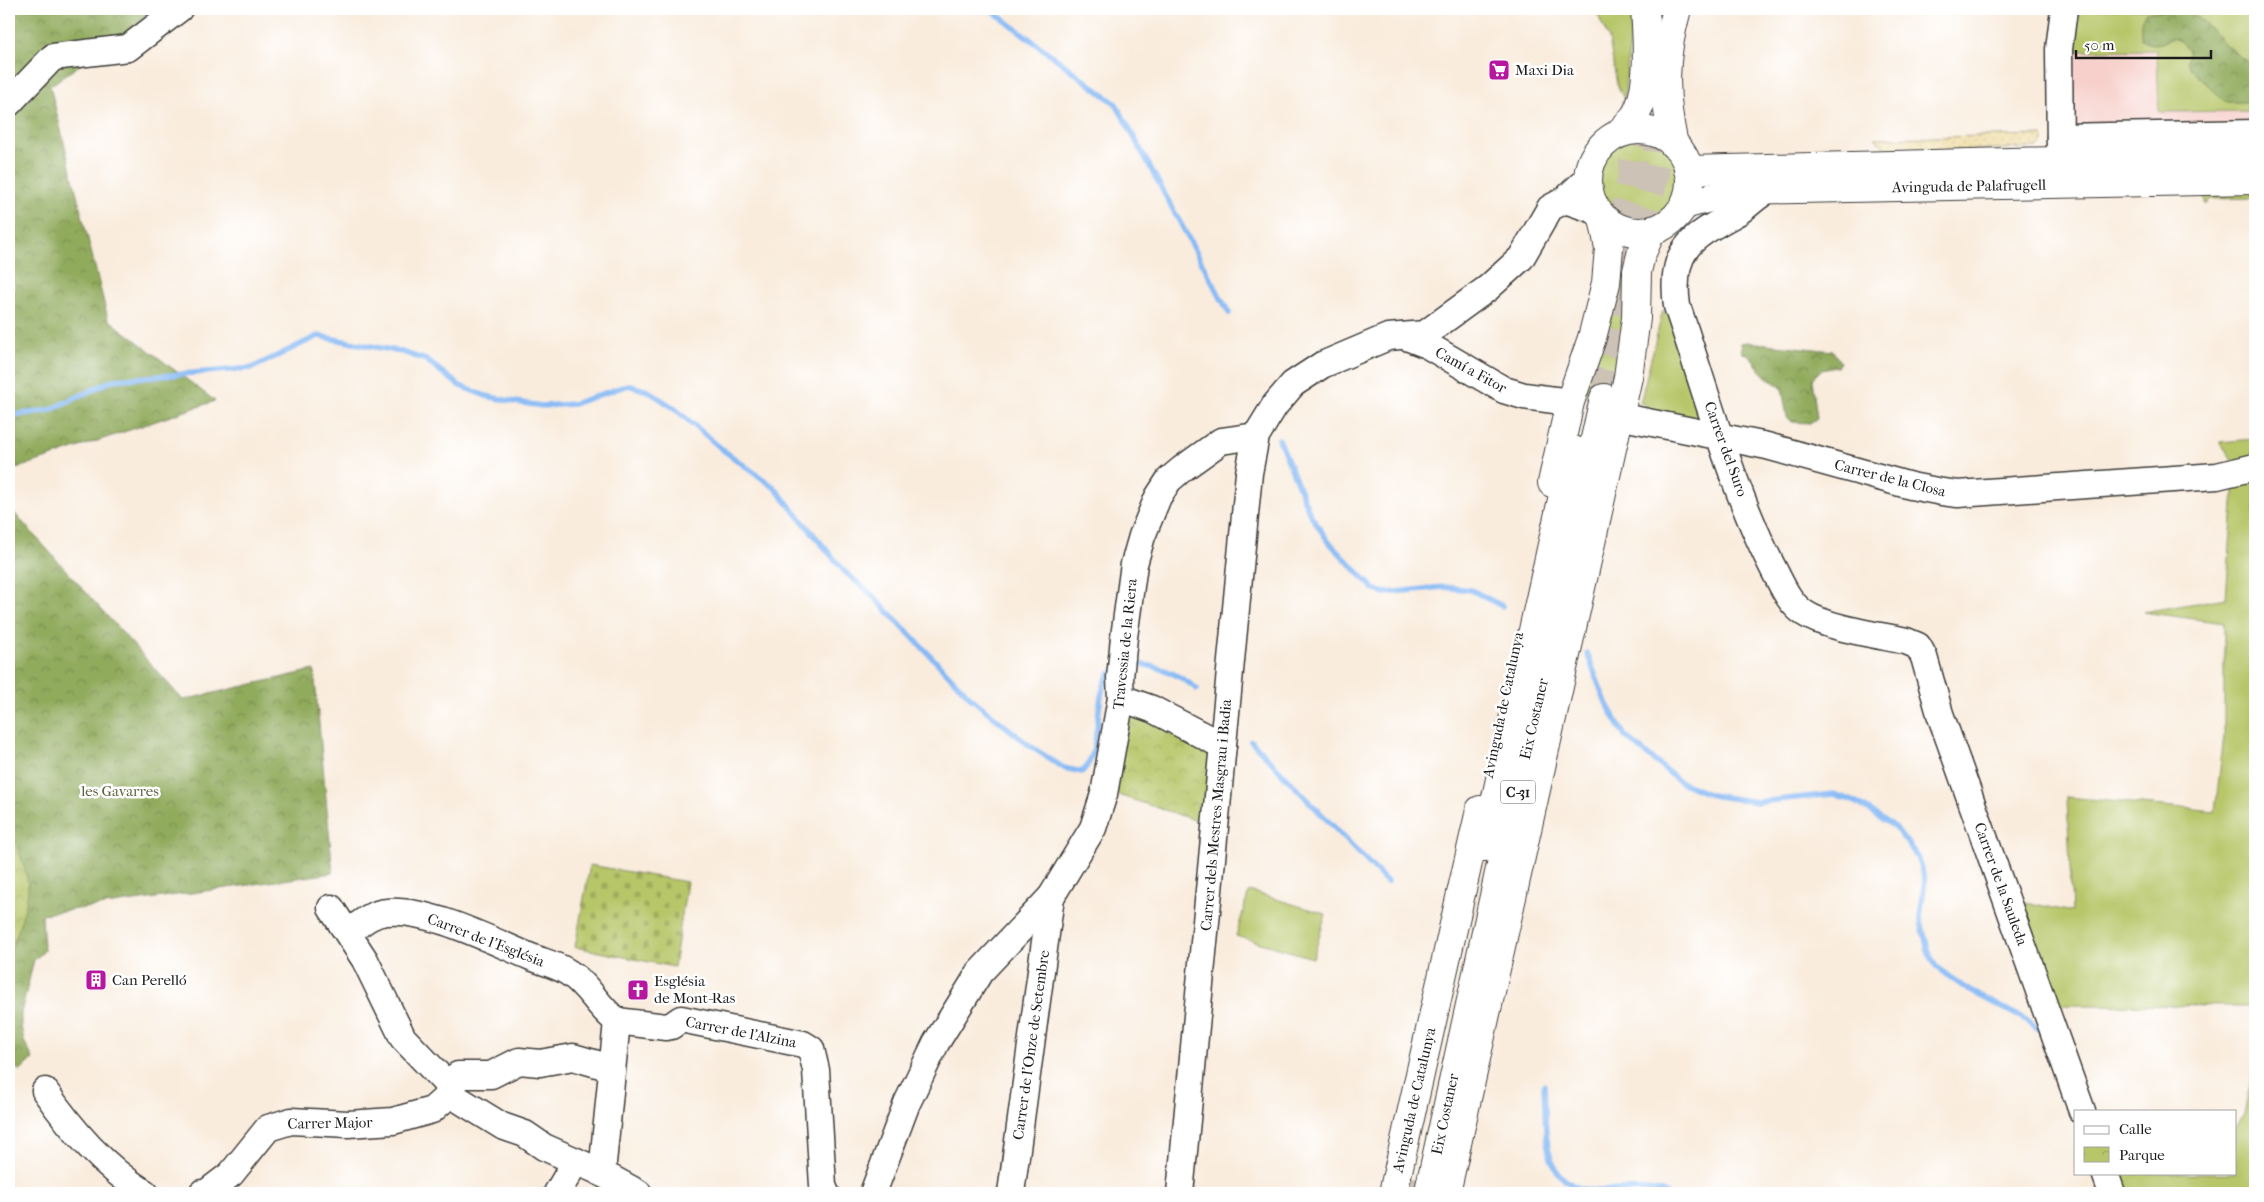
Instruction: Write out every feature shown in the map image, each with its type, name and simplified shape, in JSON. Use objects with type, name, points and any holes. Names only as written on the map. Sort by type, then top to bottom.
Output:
[{"type":"main road","points":[[1618,134],[1644,130],[1660,135],[1674,145],[1683,156],[1688,170],[1689,188],[1684,205],[1667,223],[1652,230],[1642,232],[1621,229],[1600,214],[1590,196],[1587,178],[1589,167],[1600,148],[1618,134],[1634,116],[1642,98],[1647,44],[1645,9]]},
{"type":"main road","points":[[1674,145],[1665,89],[1668,52],[1677,9]]},
{"type":"main road","name":"Avinguda de Palafrugell","points":[[1688,170],[2060,149],[2255,156]]},
{"type":"main road","name":"Avinguda de Palafrugell","points":[[1684,205],[1740,190],[2255,180]]},
{"type":"main road","name":"Avinguda de Catalunya","points":[[1420,1188],[1594,404],[1592,338],[1606,283],[1609,248],[1600,214]]},
{"type":"main road","name":"Avinguda de Catalunya","points":[[1594,404],[1634,340],[1638,271],[1641,255],[1652,230]]},
{"type":"main road","name":"Eix Costaner","points":[[1420,1188],[1594,404]]},
{"type":"street","points":[[9,103],[53,57],[128,48],[179,9]]},
{"type":"street","points":[[2060,149],[2059,49],[2064,9]]},
{"type":"street","name":"Avinguda de Palafrugell","points":[[2060,149],[2255,133]]},
{"type":"street","points":[[1256,436],[1283,394],[1322,365],[1388,337],[1425,334],[1488,288],[1521,258],[1550,208],[1565,200],[1587,178]]},
{"type":"street","name":"Carrer del Suro","points":[[1770,189],[1745,208],[1695,237],[1684,248],[1678,269],[1677,306],[1720,435],[1759,541],[1790,600],[1803,613],[1820,621],[1906,641],[1918,646],[1924,657]]},
{"type":"street","points":[[1565,200],[1600,214]]},
{"type":"street","name":"Camí a Fitor","points":[[1404,336],[1427,346],[1504,390],[1524,396],[1594,404]]},
{"type":"street","name":"Carrer de la Closa","points":[[1594,404],[1767,446],[1919,488],[1958,494],[2217,476],[2255,467]]},
{"type":"street","name":"Travessia de la Riera","points":[[873,1193],[907,1103],[936,1043],[980,972],[1051,897],[1093,828],[1104,794],[1121,678],[1134,564],[1142,536],[1158,497],[1169,480],[1221,441],[1256,436]]},
{"type":"street","name":"Carrer dels Mestres Masgrau i Badia","points":[[1180,1193],[1249,473],[1256,436]]},
{"type":"street","name":"Carrer de la Sauleda","points":[[1924,657],[1943,723],[2082,1110]]},
{"type":"street","points":[[1121,678],[1152,709],[1223,746]]},
{"type":"street","name":"Carrer de l'Onze de Setembre","points":[[1011,1193],[1051,897]]},
{"type":"street","points":[[331,908],[365,960],[403,1038],[448,1088],[502,1126],[525,1134],[544,1147],[602,1173],[638,1193]]},
{"type":"street","name":"Carrer de l'Església","points":[[348,933],[373,914],[388,912],[410,913],[439,920],[569,972],[588,990],[603,1011],[617,1021]]},
{"type":"street","points":[[1022,926],[1045,945]]},
{"type":"street","name":"Carrer de l'Alzina","points":[[617,1021],[666,1027],[671,1026],[681,1018],[803,1044],[811,1049],[816,1070],[823,1186],[826,1193]]},
{"type":"street","points":[[602,1173],[617,1021]]},
{"type":"street","points":[[448,1088],[458,1075],[491,1075],[519,1061],[540,1063],[573,1057],[611,1068]]},
{"type":"street","name":"Carrer Major","points":[[202,1193],[206,1193],[231,1174],[268,1128],[291,1120],[348,1124],[393,1121],[432,1110],[448,1088]]},
{"type":"street","points":[[45,1091],[73,1131],[121,1178],[145,1193]]},
{"type":"street","points":[[558,1193],[576,1161]]},
{"type":"street","points":[[2105,1174],[2112,1193]]},
{"type":"shaded area","points":[[2157,50],[2159,112],[2255,111],[2255,124],[2082,127],[2075,122],[2073,114],[2074,51]]},
{"type":"green space","points":[[9,9],[159,9],[50,86],[108,319],[215,401],[9,471],[9,319],[16,285],[9,277]]},
{"type":"green space","points":[[1595,9],[1633,9],[1624,99],[1617,85],[1609,39]]},
{"type":"green space","points":[[2079,9],[2254,9],[2255,111],[2159,112],[2157,50],[2074,51]]},
{"type":"green space","points":[[2171,9],[2181,10],[2197,17],[2228,47],[2253,66],[2255,97],[2245,102],[2226,102],[2191,69],[2187,62],[2189,50],[2181,41],[2173,38],[2153,44],[2141,39],[2141,22],[2145,13]]},
{"type":"green space","points":[[1639,139],[1662,146],[1674,158],[1681,181],[1674,204],[1662,216],[1639,223],[1616,216],[1604,204],[1597,181],[1604,158],[1616,146]]},
{"type":"green space","points":[[2255,190],[2255,198],[2211,199],[2205,204],[2204,195]]},
{"type":"green space","points":[[1620,259],[1631,261],[1612,401],[1578,394]]},
{"type":"green space","points":[[9,277],[16,285],[9,319]]},
{"type":"green space","points":[[1663,310],[1671,318],[1701,419],[1697,421],[1643,415],[1646,404],[1640,403]]},
{"type":"green space","points":[[1747,342],[1833,351],[1840,362],[1837,367],[1821,370],[1812,379],[1817,418],[1810,423],[1792,422],[1787,417],[1782,388],[1765,376],[1748,354],[1742,353],[1741,343]]},
{"type":"green space","points":[[2255,439],[2255,459],[2235,464],[2220,442]]},
{"type":"green space","points":[[2255,473],[2255,1011],[2248,1006],[2057,1005],[2020,910],[2025,902],[2072,912],[2067,797],[2215,811],[2224,736],[2224,623],[2143,612],[2226,598],[2235,478]]},
{"type":"green space","name":"les Gavarres","points":[[9,507],[183,700],[314,670],[333,873],[42,914],[44,951],[34,960],[21,1013],[24,1041],[33,1059],[21,1071],[9,1064]]},
{"type":"green space","points":[[1137,710],[1210,754],[1204,823],[1115,794],[1125,737],[1132,716]]},
{"type":"green space","points":[[9,828],[24,865],[28,887],[21,921],[9,953]]},
{"type":"green space","points":[[590,865],[687,882],[674,967],[575,947]]},
{"type":"green space","points":[[1249,891],[1326,914],[1313,958],[1236,936]]},
{"type":"green space","points":[[2255,1061],[2255,1193],[2120,1193],[2113,1174],[2236,1174],[2236,1128],[2244,1113]]},
{"type":"green space","points":[[1404,1179],[1437,1185],[1436,1193],[1401,1193]]},
{"type":"sand","points":[[2043,135],[2043,143],[2037,148],[1889,152],[1875,138]]},
{"type":"waterway","points":[[990,9],[1116,104],[1229,313]]},
{"type":"waterway","points":[[9,416],[50,410],[113,380],[252,368],[318,336],[402,352],[426,360],[460,386],[486,396],[515,402],[542,406],[573,404],[628,385],[648,391],[674,408],[723,450],[774,487],[845,572],[872,595],[972,699],[1030,746],[1064,768],[1082,772],[1089,762],[1096,737],[1101,695],[1111,673]]},
{"type":"waterway","points":[[1279,439],[1310,514],[1328,541],[1374,589],[1384,593],[1444,587],[1471,590],[1502,606]]},
{"type":"waterway","points":[[1587,653],[1605,701],[1625,736],[1680,782],[1711,795],[1757,802],[1834,794],[1856,802],[1895,827],[1917,856],[1925,880],[1920,917],[1928,950],[1936,967],[1965,988],[2030,1022],[2038,1029]]},
{"type":"waterway","points":[[1127,665],[1146,665],[1165,670],[1197,689]]},
{"type":"waterway","points":[[1251,741],[1387,882]]},
{"type":"waterway","points":[[1544,1085],[1545,1121],[1550,1155],[1556,1169],[1566,1181],[1581,1188],[1601,1191],[1642,1190],[1666,1193]]},
{"type":"tunnel","points":[[1604,398],[1655,174],[1661,98]]},
{"type":"tunnel","points":[[1612,270],[1632,176],[1638,100]]},
{"type":"tunnel","points":[[1409,1193],[1412,1178]]},
{"type":"place","name":"Maxi Dia","points":[[1499,70]]},
{"type":"place","name":"Can Perelló","points":[[96,980]]},
{"type":"place","name":"Església de Mont-Ras","points":[[638,990]]}]
